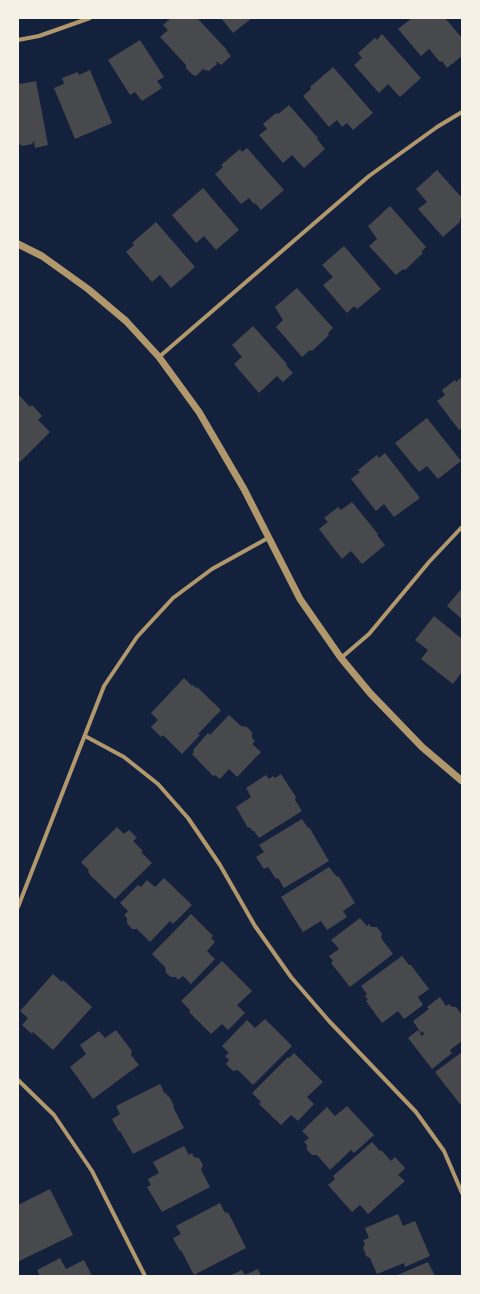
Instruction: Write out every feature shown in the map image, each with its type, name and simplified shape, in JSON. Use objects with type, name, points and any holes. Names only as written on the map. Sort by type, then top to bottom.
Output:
[{"type":"street","points":[[18,40],[39,36],[90,18]]},
{"type":"street","points":[[159,357],[369,176],[437,127],[462,112]]},
{"type":"street","points":[[18,244],[42,256],[88,289],[126,321],[159,357],[199,412],[244,489],[300,599],[341,658],[370,693],[422,747],[462,780]]},
{"type":"street","points":[[341,658],[369,634],[429,562],[462,527]]},
{"type":"street","points":[[18,907],[104,686],[137,637],[173,598],[212,569],[268,538]]},
{"type":"street","points":[[85,736],[124,757],[158,784],[188,818],[220,865],[255,926],[291,977],[329,1021],[416,1112],[444,1151],[462,1193]]},
{"type":"street","points":[[18,1080],[54,1115],[92,1171],[145,1276]]},
{"type":"building","points":[[171,18],[197,18],[231,56],[221,65],[216,61],[217,64],[209,71],[203,69],[196,76],[193,75],[186,68],[186,65],[160,37],[168,30],[163,25]]},
{"type":"building","points":[[221,18],[252,18],[233,33]]},
{"type":"building","points":[[412,18],[445,18],[462,38],[462,56],[447,68],[429,49],[421,56],[398,29]]},
{"type":"building","points":[[382,34],[421,78],[400,97],[388,84],[379,93],[354,65],[362,58],[358,53],[375,38],[377,40]]},
{"type":"building","points":[[140,40],[164,77],[157,81],[162,88],[142,101],[135,92],[130,95],[108,60]]},
{"type":"building","points":[[333,67],[373,113],[353,130],[347,123],[342,127],[337,120],[329,127],[303,96],[311,89],[310,87]]},
{"type":"building","points":[[90,70],[112,123],[75,139],[54,88],[64,84],[62,78],[78,72],[79,75]]},
{"type":"building","points":[[18,80],[20,84],[36,81],[48,145],[35,148],[34,141],[32,144],[22,146],[18,143]]},
{"type":"building","points":[[289,105],[318,138],[317,139],[325,149],[304,168],[292,155],[283,163],[259,135],[267,129],[263,124],[276,113],[278,114]]},
{"type":"building","points":[[247,148],[284,190],[261,210],[249,198],[241,204],[215,174],[223,167],[221,165],[240,149],[242,152]]},
{"type":"building","points":[[437,170],[462,198],[462,217],[460,222],[443,237],[418,209],[427,202],[416,189]]},
{"type":"building","points":[[203,188],[239,230],[216,250],[204,236],[196,243],[172,215]]},
{"type":"building","points":[[390,206],[426,247],[421,252],[423,253],[405,270],[403,269],[396,275],[369,246],[377,239],[368,226]]},
{"type":"building","points":[[156,222],[195,267],[171,288],[160,275],[152,282],[126,252],[134,245],[132,243]]},
{"type":"building","points":[[344,246],[381,289],[357,309],[354,306],[347,313],[323,285],[333,277],[322,265]]},
{"type":"building","points":[[297,288],[333,328],[328,333],[329,335],[312,351],[310,350],[302,357],[276,327],[283,320],[275,307]]},
{"type":"building","points":[[253,326],[287,364],[286,365],[293,373],[283,382],[277,376],[259,393],[234,364],[242,357],[232,345]]},
{"type":"building","points":[[462,377],[462,428],[459,430],[437,401],[445,395],[442,390],[455,380],[456,382]]},
{"type":"building","points":[[19,395],[30,407],[32,405],[42,416],[38,420],[50,432],[20,462],[18,460]]},
{"type":"building","points":[[427,418],[461,461],[438,479],[427,466],[419,472],[395,443]]},
{"type":"building","points":[[385,453],[420,498],[394,517],[384,504],[376,511],[351,479],[360,472],[358,470],[377,455],[379,458]]},
{"type":"building","points":[[352,502],[385,545],[362,564],[351,551],[342,559],[319,529],[328,522],[324,518],[338,507],[341,510]]},
{"type":"building","points":[[462,588],[462,619],[447,606]]},
{"type":"building","points":[[434,616],[462,639],[462,672],[453,684],[421,659],[428,650],[415,640]]},
{"type":"building","points":[[184,678],[192,686],[197,687],[221,710],[198,734],[200,735],[182,754],[163,735],[161,737],[151,727],[158,720],[151,713]]},
{"type":"building","points":[[229,715],[241,726],[247,727],[252,732],[252,738],[255,741],[252,744],[261,752],[237,777],[229,769],[220,779],[215,775],[213,776],[192,754],[194,752],[193,750],[208,733],[210,735]]},
{"type":"building","points":[[281,774],[296,797],[295,800],[302,811],[259,838],[250,827],[248,828],[236,807],[251,797],[246,788],[266,775],[269,779],[273,776],[275,778]]},
{"type":"building","points":[[302,819],[308,828],[309,827],[329,861],[284,888],[278,878],[276,879],[268,867],[264,869],[256,857],[264,852],[259,845]]},
{"type":"building","points":[[117,827],[124,834],[129,830],[137,838],[133,841],[152,863],[115,899],[90,875],[89,870],[81,862]]},
{"type":"building","points":[[329,867],[336,876],[339,877],[355,903],[343,911],[347,917],[327,930],[321,921],[303,932],[281,897]]},
{"type":"building","points":[[164,878],[192,905],[173,924],[170,921],[150,942],[137,929],[132,929],[127,923],[127,918],[124,915],[128,911],[120,903],[138,885],[141,887],[147,880],[155,887]]},
{"type":"building","points":[[191,914],[213,936],[211,938],[215,942],[207,951],[215,959],[191,984],[183,976],[178,980],[176,977],[171,977],[166,973],[165,967],[152,954]]},
{"type":"building","points":[[360,918],[367,926],[369,924],[371,927],[377,927],[382,934],[381,938],[393,954],[350,987],[331,963],[333,961],[329,956],[339,949],[331,940]]},
{"type":"building","points":[[402,956],[409,965],[411,965],[429,989],[418,997],[423,1005],[404,1019],[398,1011],[382,1023],[366,1001],[368,1000],[365,996],[367,994],[361,986]]},
{"type":"building","points":[[222,961],[252,991],[237,1005],[245,1013],[228,1030],[222,1024],[211,1034],[189,1012],[190,1010],[181,1001]]},
{"type":"building","points":[[53,974],[62,982],[63,980],[92,1007],[53,1050],[33,1032],[32,1034],[22,1025],[28,1018],[20,1011]]},
{"type":"building","points":[[440,997],[446,1006],[449,1004],[452,1007],[456,1007],[462,1015],[462,1041],[450,1050],[452,1053],[432,1069],[408,1038],[418,1030],[422,1036],[424,1034],[423,1031],[421,1033],[413,1021],[429,1009],[427,1007]]},
{"type":"building","points":[[265,1019],[292,1046],[253,1085],[238,1070],[233,1071],[226,1064],[229,1060],[225,1056],[229,1053],[222,1046],[247,1020],[255,1028]]},
{"type":"building","points":[[116,1030],[132,1051],[131,1055],[139,1065],[93,1099],[70,1067],[86,1054],[80,1045],[99,1031],[105,1038]]},
{"type":"building","points":[[462,1052],[462,1103],[460,1104],[435,1072]]},
{"type":"building","points":[[294,1053],[323,1082],[307,1097],[314,1104],[298,1121],[291,1115],[281,1125],[259,1104],[261,1102],[252,1093],[288,1057],[289,1058]]},
{"type":"building","points":[[160,1084],[165,1094],[166,1093],[168,1097],[169,1096],[184,1128],[133,1154],[112,1119],[120,1114],[116,1106]]},
{"type":"building","points":[[347,1106],[374,1135],[354,1153],[351,1150],[330,1170],[317,1155],[312,1155],[307,1150],[307,1145],[304,1142],[309,1138],[302,1131],[327,1107],[335,1116]]},
{"type":"building","points":[[372,1142],[391,1161],[395,1157],[405,1168],[398,1175],[405,1181],[368,1214],[360,1205],[352,1212],[328,1185],[335,1179],[333,1176]]},
{"type":"building","points":[[184,1146],[189,1155],[192,1153],[194,1157],[199,1158],[203,1165],[201,1170],[210,1187],[162,1212],[147,1187],[151,1185],[148,1179],[159,1173],[153,1162]]},
{"type":"building","points":[[50,1189],[73,1235],[19,1261],[18,1205]]},
{"type":"building","points":[[220,1203],[225,1213],[227,1212],[230,1216],[246,1248],[194,1275],[173,1238],[181,1234],[176,1226]]},
{"type":"building","points":[[398,1214],[403,1226],[415,1221],[430,1256],[405,1267],[404,1263],[377,1274],[370,1258],[366,1256],[363,1247],[365,1244],[363,1240],[369,1238],[365,1228]]},
{"type":"building","points":[[60,1258],[66,1269],[84,1260],[92,1276],[40,1276],[37,1270]]},
{"type":"building","points":[[428,1262],[435,1276],[395,1276]]},
{"type":"building","points":[[258,1269],[261,1276],[229,1276],[242,1270],[245,1275]]}]
